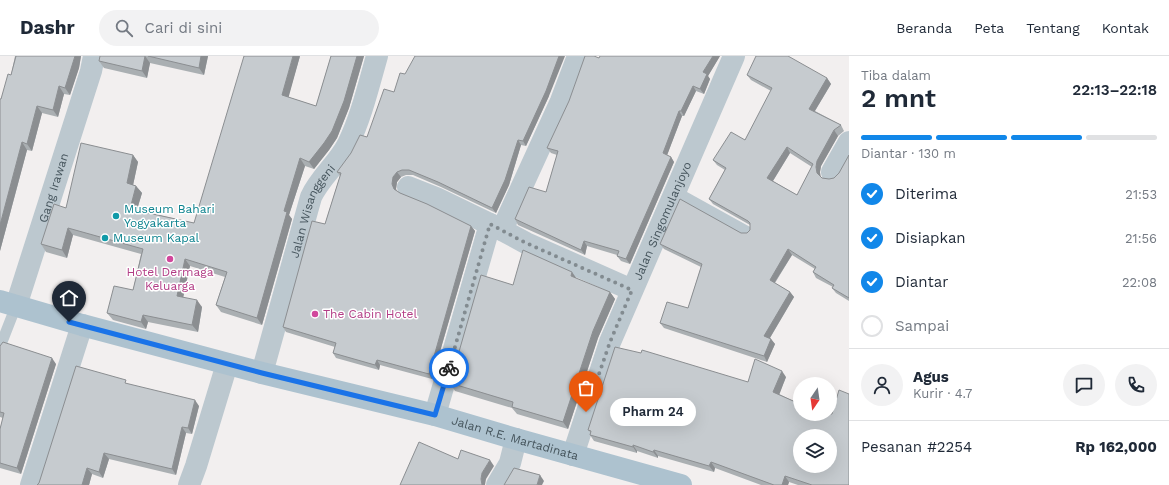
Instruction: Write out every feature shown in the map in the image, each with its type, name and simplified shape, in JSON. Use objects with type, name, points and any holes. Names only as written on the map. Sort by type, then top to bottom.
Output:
[{"type":"main road","name":"Jalan R.E. Martadinata","points":[[8,304],[82,326],[227,364],[435,415],[681,485]]},
{"type":"street","name":"Jalan Wisanggeni","points":[[262,373],[311,197],[320,180],[340,157],[348,143],[378,56]]},
{"type":"street","points":[[435,415],[496,227],[561,102],[578,56]]},
{"type":"street","name":"Jalan Singomulanjoyo","points":[[573,455],[610,342],[674,190],[734,56]]},
{"type":"street","name":"Gang Irawan","points":[[8,304],[92,63]]},
{"type":"street","points":[[832,172],[849,142]]},
{"type":"street","points":[[408,187],[436,198],[526,243],[632,290]]},
{"type":"street","points":[[31,485],[82,326]]},
{"type":"street","points":[[189,485],[227,364]]},
{"type":"street","points":[[497,485],[510,463],[516,439]]},
{"type":"lane","points":[[674,190],[748,232]]},
{"type":"lane","points":[[0,348],[8,304]]},
{"type":"building","points":[[16,56],[75,56],[65,88],[59,86],[53,110],[37,106],[27,144],[22,142],[0,225],[0,99],[8,74],[11,75]]},
{"type":"building","points":[[100,56],[145,56],[142,71],[99,61]]},
{"type":"building","points":[[148,56],[201,56],[199,68]]},
{"type":"building","points":[[244,56],[293,56],[282,95],[316,106],[331,56],[357,56],[344,101],[332,131],[309,162],[300,158],[284,211],[287,212],[257,318],[216,305],[227,272],[185,259],[177,296],[197,300],[192,325],[143,315],[141,322],[107,313],[114,286],[133,290],[143,249],[68,228],[62,250],[41,244],[54,204],[66,208],[81,143],[133,155],[127,183],[136,186],[130,209],[194,223]]},
{"type":"building","points":[[415,56],[559,56],[546,91],[523,141],[518,140],[505,180],[492,208],[409,170],[397,172],[393,177],[392,184],[394,189],[400,193],[427,204],[471,226],[429,374],[377,360],[375,365],[333,353],[336,343],[283,327],[312,221],[325,224],[341,173],[337,172],[351,153],[360,135],[367,137],[384,89],[394,92],[400,73],[405,74]]},
{"type":"building","points":[[585,56],[594,56],[599,58],[600,56],[713,56],[703,72],[707,74],[700,89],[693,86],[681,111],[679,111],[663,153],[671,157],[626,259],[617,256],[619,251],[584,241],[581,250],[515,219],[529,187],[546,192],[558,151],[547,148],[569,101]]},
{"type":"building","points":[[756,56],[788,56],[827,78],[809,109],[841,125],[834,130],[817,161],[817,173],[822,178],[834,178],[839,173],[849,155],[849,298],[832,288],[834,285],[813,272],[816,267],[788,249],[770,280],[790,292],[764,336],[771,339],[764,356],[660,323],[667,302],[688,308],[702,264],[660,244],[680,199],[741,233],[747,233],[750,230],[750,223],[748,221],[709,199],[726,168],[713,160],[731,132],[745,140],[772,88],[747,75]],"holes":[[[787,147],[813,164],[797,195],[767,178]]]},
{"type":"building","points":[[523,250],[572,272],[571,276],[610,292],[593,331],[563,422],[512,407],[513,402],[450,383],[481,275],[513,285]]},
{"type":"building","points":[[3,342],[52,358],[17,468],[0,463],[0,429],[4,413],[0,412],[0,346]]},
{"type":"building","points":[[615,347],[641,353],[642,350],[748,382],[755,359],[782,371],[773,392],[793,401],[793,421],[837,421],[837,397],[839,390],[849,394],[849,485],[812,485],[785,476],[782,485],[774,485],[711,462],[709,466],[654,450],[653,452],[633,445],[633,447],[590,435],[591,431],[588,430]]},
{"type":"building","points":[[76,366],[126,380],[125,383],[195,400],[188,428],[182,427],[172,469],[104,453],[99,472],[87,468],[82,485],[37,485],[39,483]]},
{"type":"building","points":[[419,442],[458,459],[461,450],[490,460],[482,473],[482,485],[400,485]]},
{"type":"building","points":[[514,468],[540,475],[537,485],[504,485]]},
{"type":"way so far","points":[[449,368],[490,224],[526,243],[632,290],[610,342],[586,412]]},
{"type":"place","name":"Museum Bahari Yogyakarta","points":[[116,216]]},
{"type":"place","name":"Museum Kapal","points":[[105,238]]},
{"type":"place","name":"Hotel Dermaga Keluarga","points":[[170,259]]},
{"type":"place","name":"The Cabin Hotel","points":[[315,314]]},
{"type":"place","name":"Pharm 24","points":[[586,412]]},
{"type":"route","points":[[69,322],[262,373],[435,415],[449,368]]}]
